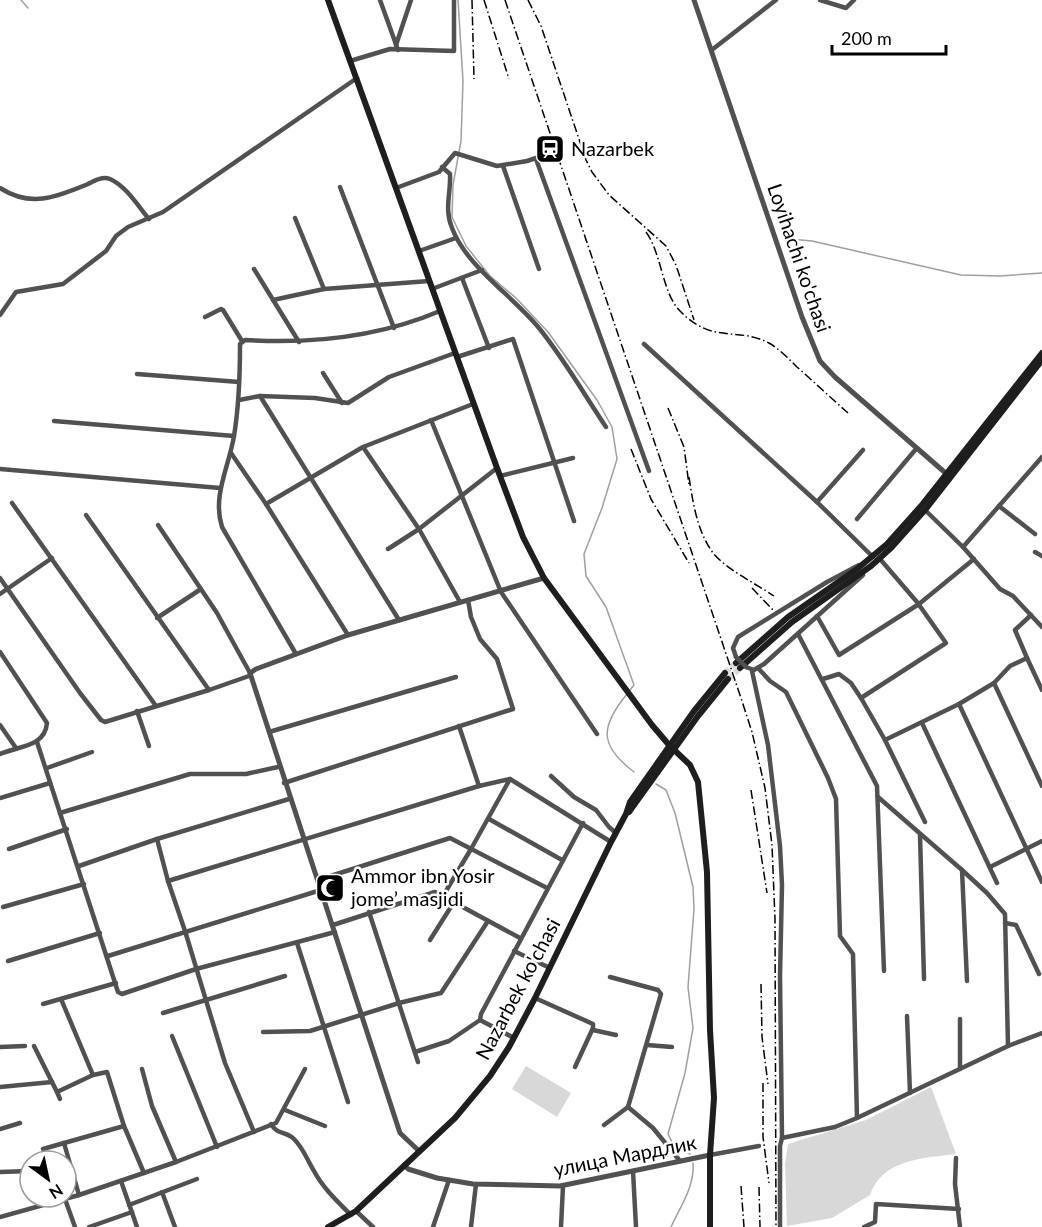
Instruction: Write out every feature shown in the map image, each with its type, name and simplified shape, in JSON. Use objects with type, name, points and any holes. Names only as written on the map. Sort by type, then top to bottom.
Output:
[{"type":"main road","points":[[328,0],[524,537],[544,578],[631,698],[695,772],[701,794],[706,872],[714,1098],[710,1155],[710,1227]]},
{"type":"main road","points":[[740,664],[877,558],[925,510],[948,476],[1042,353]]},
{"type":"main road","points":[[877,558],[948,476],[1042,360]]},
{"type":"main road","name":"Nazarbek ko'chasi","points":[[328,1227],[353,1213],[477,1094],[514,1038],[535,998],[630,802],[708,692],[727,676]]},
{"type":"street","points":[[380,0],[397,47]]},
{"type":"street","points":[[397,47],[411,0]]},
{"type":"street","points":[[351,61],[397,47],[454,51],[454,0]]},
{"type":"street","name":"Loyihachi ko'chasi","points":[[694,0],[802,317],[820,361],[835,377],[948,476]]},
{"type":"street","points":[[712,49],[776,0]]},
{"type":"street","points":[[820,0],[846,8],[854,0]]},
{"type":"street","points":[[0,315],[16,292],[63,284],[106,251],[116,236],[128,227],[163,212],[357,78]]},
{"type":"street","points":[[396,188],[439,172],[455,153],[497,166],[542,156]]},
{"type":"street","points":[[536,159],[649,471]]},
{"type":"street","points":[[503,166],[539,269]]},
{"type":"street","points":[[442,167],[450,174],[447,209],[460,248],[537,327],[560,356],[606,428]]},
{"type":"street","points":[[0,188],[13,196],[40,199],[59,196],[101,178],[110,179],[126,192],[149,219]]},
{"type":"street","points":[[340,187],[394,328]]},
{"type":"street","points":[[295,218],[324,289]]},
{"type":"street","points":[[419,251],[456,238]]},
{"type":"street","points":[[254,269],[298,342]]},
{"type":"street","points":[[432,289],[482,270]]},
{"type":"street","points":[[462,278],[489,348]]},
{"type":"street","points":[[273,300],[324,289],[429,281]]},
{"type":"street","points":[[205,317],[223,310],[242,341]]},
{"type":"street","points":[[242,341],[298,342],[394,328],[440,311]]},
{"type":"street","points":[[239,400],[260,396],[315,398],[348,403],[389,377],[513,339],[574,522]]},
{"type":"street","points":[[242,341],[240,344],[239,400],[231,453],[220,488],[219,516],[222,527],[296,654]]},
{"type":"street","points":[[644,344],[877,558],[919,604],[946,643],[861,699]]},
{"type":"street","points":[[323,373],[342,403]]},
{"type":"street","points":[[136,374],[239,382]]},
{"type":"street","points":[[260,396],[399,620]]},
{"type":"street","points":[[266,504],[363,447],[474,404]]},
{"type":"street","points":[[430,420],[501,592],[597,734]]},
{"type":"street","points":[[54,421],[234,436]]},
{"type":"street","points":[[363,447],[419,529],[460,602]]},
{"type":"street","points":[[857,519],[916,449]]},
{"type":"street","points":[[817,502],[862,450]]},
{"type":"street","points":[[231,453],[266,504],[348,635]]},
{"type":"street","points":[[963,547],[1042,457]]},
{"type":"street","points":[[500,476],[573,458]]},
{"type":"street","points":[[388,549],[419,529],[497,468]]},
{"type":"street","points":[[0,469],[220,488]]},
{"type":"street","points":[[12,503],[156,706]]},
{"type":"street","points":[[999,506],[1035,534]]},
{"type":"street","points":[[925,510],[963,547],[1000,589],[1013,596],[1042,627]]},
{"type":"street","points":[[86,515],[209,690]]},
{"type":"street","points":[[158,525],[217,612],[249,675],[269,732],[278,767],[333,924],[398,1129],[419,1151]]},
{"type":"street","points":[[1035,552],[1042,556]]},
{"type":"street","points":[[0,594],[52,558]]},
{"type":"street","points":[[817,616],[839,655],[919,604],[974,560]]},
{"type":"street","points":[[755,669],[798,634],[869,564]]},
{"type":"street","points":[[857,1118],[853,954],[840,936],[836,799],[786,692],[755,669],[740,664],[733,648],[738,637],[826,582],[869,564]]},
{"type":"street","points":[[0,578],[97,718],[105,722],[209,690],[249,675],[256,669],[348,635],[544,578]]},
{"type":"street","points":[[157,618],[201,589]]},
{"type":"street","points":[[284,783],[513,710],[497,659],[480,639],[471,617],[468,600]]},
{"type":"street","points":[[1031,615],[1015,630],[1042,690]]},
{"type":"street","points":[[798,634],[877,786],[884,970]]},
{"type":"street","points":[[0,652],[47,723],[43,737],[37,742],[0,754]]},
{"type":"street","points":[[885,740],[959,704],[994,683],[1010,666],[1027,658]]},
{"type":"street","points":[[755,669],[768,745],[783,885],[780,976],[782,1138],[780,1146],[780,1227]]},
{"type":"street","points":[[823,679],[839,674],[851,683],[885,740],[925,822]]},
{"type":"street","points":[[269,732],[456,677]]},
{"type":"street","points":[[994,683],[1042,786]]},
{"type":"street","points":[[959,704],[1042,882]]},
{"type":"street","points":[[138,711],[149,746]]},
{"type":"street","points":[[922,723],[997,883]]},
{"type":"street","points":[[0,725],[16,748]]},
{"type":"street","points":[[459,726],[479,786]]},
{"type":"street","points":[[37,742],[118,992],[122,994],[196,969],[335,932]]},
{"type":"street","points":[[47,768],[92,752]]},
{"type":"street","points":[[60,813],[190,774],[246,774],[278,767]]},
{"type":"street","points":[[551,776],[574,797],[596,810],[616,833]]},
{"type":"street","points":[[443,896],[510,779]]},
{"type":"street","points":[[168,881],[479,786],[510,779],[583,822],[611,842]]},
{"type":"street","points":[[0,798],[50,783]]},
{"type":"street","points":[[878,797],[987,893],[1005,914],[1008,1046]]},
{"type":"street","points":[[79,866],[157,839],[289,799]]},
{"type":"street","points":[[489,819],[562,860]]},
{"type":"street","points":[[415,1052],[449,1041],[480,1020],[520,938],[583,822]]},
{"type":"street","points":[[9,849],[67,829]]},
{"type":"street","points":[[920,835],[924,979]]},
{"type":"street","points":[[318,880],[450,838],[547,888]]},
{"type":"street","points":[[157,839],[225,1063],[254,1132]]},
{"type":"street","points":[[990,867],[1042,841]]},
{"type":"street","points":[[962,870],[967,981]]},
{"type":"street","points":[[3,907],[84,884]]},
{"type":"street","points":[[108,956],[321,890]]},
{"type":"street","points":[[333,924],[435,892],[520,938]]},
{"type":"street","points":[[430,940],[454,902]]},
{"type":"street","points":[[369,912],[418,1062]]},
{"type":"street","points":[[263,1032],[310,1031],[399,1003],[441,993],[488,921]]},
{"type":"street","points":[[1005,924],[1016,925],[1039,974]]},
{"type":"street","points":[[8,962],[100,933]]},
{"type":"street","points":[[297,943],[348,1102]]},
{"type":"street","points":[[514,951],[550,968]]},
{"type":"street","points":[[164,1013],[285,976]]},
{"type":"street","points":[[604,1125],[628,1107],[660,992],[610,977]]},
{"type":"street","points":[[44,1004],[116,983]]},
{"type":"street","points":[[535,998],[593,1024],[593,1030],[575,1066]]},
{"type":"street","points":[[61,999],[93,1075]]},
{"type":"street","points":[[907,1016],[910,1093]]},
{"type":"street","points":[[960,1019],[960,1069]]},
{"type":"street","points":[[480,1020],[514,1038]]},
{"type":"street","points":[[593,1030],[616,1035]]},
{"type":"street","points":[[782,1138],[835,1126],[857,1118],[1008,1046],[1042,1033]]},
{"type":"street","points":[[172,1036],[217,1147]]},
{"type":"street","points":[[647,1045],[672,1047]]},
{"type":"street","points":[[0,1047],[25,1046]]},
{"type":"street","points":[[34,1046],[60,1099]]},
{"type":"street","points":[[142,1069],[152,1106],[176,1162]]},
{"type":"street","points":[[64,1143],[79,1195],[217,1147],[279,1120],[305,1069]]},
{"type":"street","points":[[57,1092],[93,1075],[107,1072],[124,1126],[144,1173]]},
{"type":"street","points":[[0,1087],[52,1082]]},
{"type":"street","points":[[628,1107],[649,1124],[680,1161]]},
{"type":"street","points":[[285,1110],[325,1126]]},
{"type":"street","points":[[0,1129],[20,1123]]},
{"type":"street","points":[[271,1124],[277,1132],[292,1136],[303,1149],[326,1191],[373,1227]]},
{"type":"street","points":[[43,1149],[124,1126]]},
{"type":"street","points":[[710,1155],[759,1146]]},
{"type":"street","name":"улица Мардлик","points":[[404,1165],[408,1169],[449,1180],[476,1184],[563,1186],[710,1155]]},
{"type":"street","points":[[956,1158],[955,1184],[960,1227]]},
{"type":"street","points":[[0,1172],[18,1171]]},
{"type":"street","points":[[633,1171],[636,1227]]},
{"type":"street","points":[[129,1205],[197,1179]]},
{"type":"street","points":[[433,1227],[449,1180]]},
{"type":"street","points":[[121,1181],[137,1227]]},
{"type":"street","points":[[471,1227],[476,1184]]},
{"type":"street","points":[[561,1227],[563,1186]]},
{"type":"street","points":[[162,1192],[175,1227]]},
{"type":"street","points":[[864,1227],[875,1221],[876,1204],[959,1209]]},
{"type":"street","points":[[0,1217],[29,1209]]},
{"type":"street","points":[[69,1209],[75,1227]]},
{"type":"street","points":[[89,1227],[132,1212]]},
{"type":"shaded area","points":[[526,1066],[571,1093],[557,1117],[512,1089]]},
{"type":"shaded area","points":[[931,1087],[956,1154],[918,1159],[894,1167],[876,1183],[870,1195],[832,1218],[787,1226],[785,1164],[788,1144],[866,1120]]},
{"type":"waterway","points":[[21,0],[28,8]]},
{"type":"waterway","points":[[458,0],[463,81],[461,141],[453,185],[452,217],[466,246],[490,276],[516,298],[548,332],[597,400],[612,427],[617,459],[602,508],[584,554],[586,576],[606,607],[634,685],[630,690]]},
{"type":"waterway","points":[[790,239],[812,241],[961,275],[1000,276],[1042,273]]},
{"type":"waterway","points":[[627,694],[612,717],[607,736],[609,745],[615,754],[634,772]]},
{"type":"waterway","points":[[656,784],[666,790],[675,813],[693,887],[694,909],[688,987],[693,1028],[685,1073],[668,1134],[673,1144],[690,1154]]},
{"type":"waterway","points":[[671,1227],[692,1180],[693,1163]]},
{"type":"tunnel","points":[[725,673],[736,663]]},
{"type":"tunnel","points":[[728,679],[740,668]]},
{"type":"railway","points":[[472,0],[474,79]]},
{"type":"railway","points":[[484,0],[509,79]]},
{"type":"railway","points":[[505,0],[742,701],[765,788],[772,845],[775,919],[776,1227]]},
{"type":"railway","points":[[528,0],[541,26],[592,172],[609,195],[666,246],[676,265],[694,320]]},
{"type":"railway","points":[[646,232],[656,251],[669,294],[680,311],[703,328],[714,332],[757,338],[769,343],[848,413]]},
{"type":"railway","points":[[668,408],[684,447],[689,485]]},
{"type":"railway","points":[[631,449],[651,499],[689,563]]},
{"type":"railway","points":[[689,477],[699,526],[713,553],[733,570],[774,596]]},
{"type":"railway","points":[[752,588],[773,610]]},
{"type":"railway","points":[[751,790],[767,893]]},
{"type":"railway","points":[[761,984],[762,1037],[768,1084]]},
{"type":"railway","points":[[763,1083],[763,1137],[769,1183]]},
{"type":"railway","points":[[741,1186],[744,1227]]},
{"type":"railway","points":[[759,1187],[760,1227]]},
{"type":"place","name":"Nazarbek","points":[[550,149]]},
{"type":"place","name":"Ammor ibn Yosir jome’ masjidi","points":[[330,888]]}]
